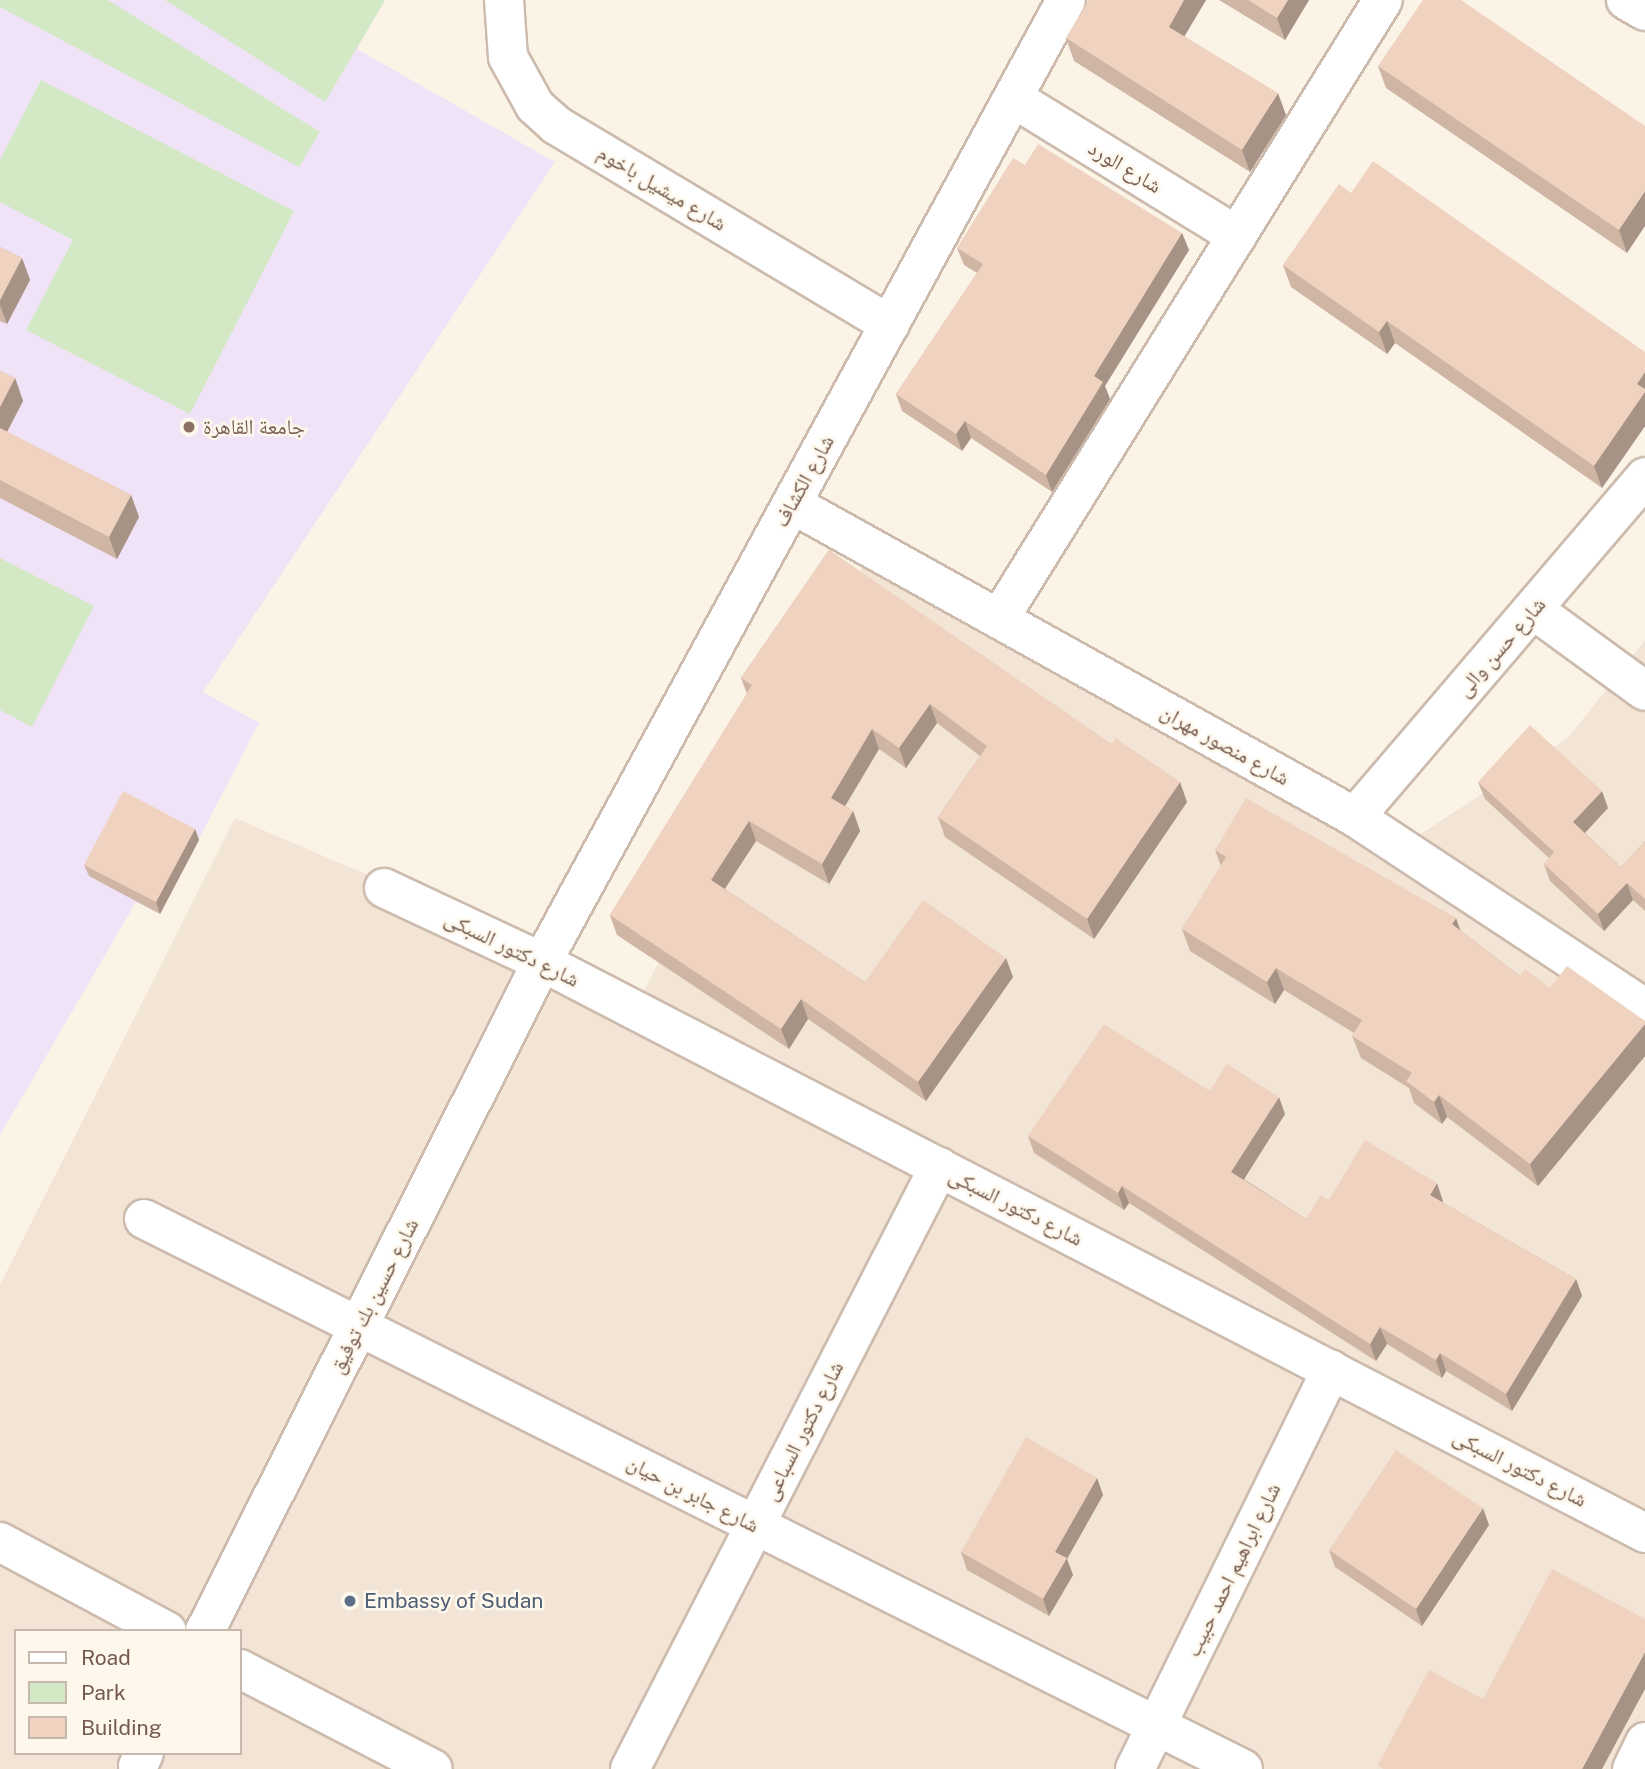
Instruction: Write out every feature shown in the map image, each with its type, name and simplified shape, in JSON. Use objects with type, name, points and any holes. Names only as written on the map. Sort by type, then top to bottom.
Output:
[{"type":"street","name":"شارع ميشيل باخوم","points":[[504,0],[508,57],[536,106],[556,125],[890,325]]},
{"type":"street","name":"شارع الكشاف","points":[[542,962],[1066,0]]},
{"type":"street","points":[[999,620],[1383,0]]},
{"type":"street","points":[[1626,0],[1645,11]]},
{"type":"street","name":"شارع الورد","points":[[1013,99],[1237,236]]},
{"type":"street","name":"شارع حسن والى","points":[[1354,817],[1534,610],[1645,477]]},
{"type":"street","name":"شارع منصور مهران","points":[[792,504],[1354,817],[1641,998]]},
{"type":"street","points":[[1534,610],[1645,691]]},
{"type":"street","name":"شارع دكتور السبكى","points":[[384,888],[542,962],[1645,1533]]},
{"type":"street","name":"شارع حسين بك توفيق","points":[[206,1629],[542,962]]},
{"type":"street","name":"شارع دكتور السباعى","points":[[630,1769],[939,1167]]},
{"type":"street","name":"شارع جابر بن حيان","points":[[144,1219],[1242,1769]]},
{"type":"street","name":"شارع ابراهيم احمد حبيب","points":[[1135,1769],[1331,1370]]},
{"type":"street","points":[[0,1542],[163,1629]]},
{"type":"street","points":[[242,1670],[433,1769]]},
{"type":"street","points":[[1632,1769],[1645,1742]]},
{"type":"shaded area","name":"جامعة القاهرة","points":[[0,0],[385,0],[357,49],[555,162],[203,692],[259,723],[160,914],[136,902],[0,1135]]},
{"type":"shaded area","points":[[862,567],[1393,852],[1568,738],[1645,640],[1645,1769],[0,1769],[0,1285],[235,818],[643,993]]},
{"type":"green space","points":[[0,0],[108,0],[320,132],[299,167],[0,7]]},
{"type":"green space","points":[[165,0],[385,0],[325,102]]},
{"type":"green space","points":[[41,80],[294,211],[190,414],[26,330],[73,240],[0,202],[0,160]]},
{"type":"green space","points":[[0,558],[94,606],[32,727],[0,710]]},
{"type":"building","points":[[1089,0],[1184,0],[1169,27],[1278,93],[1242,150],[1066,38]]},
{"type":"building","points":[[1248,0],[1288,0],[1277,18]]},
{"type":"building","points":[[1423,0],[1461,0],[1645,126],[1645,191],[1619,230],[1378,66]]},
{"type":"building","points":[[1038,144],[1182,233],[1094,376],[1103,382],[1046,475],[965,421],[956,434],[896,394],[983,264],[957,248],[1013,158],[1025,165]]},
{"type":"building","points":[[1373,161],[1645,352],[1645,372],[1637,384],[1645,389],[1645,392],[1594,466],[1387,321],[1379,332],[1283,265],[1339,184],[1351,193]]},
{"type":"building","points":[[0,247],[22,258],[0,300]]},
{"type":"building","points":[[0,371],[15,378],[0,407]]},
{"type":"building","points":[[0,428],[131,495],[109,537],[0,480]]},
{"type":"building","points":[[829,550],[1112,744],[1116,738],[1180,782],[1087,919],[938,817],[987,746],[930,704],[899,748],[872,729],[831,798],[853,811],[822,864],[749,821],[711,880],[865,982],[923,900],[1006,958],[918,1082],[801,999],[781,1029],[610,915],[752,685],[741,678]]},
{"type":"building","points":[[1530,725],[1602,791],[1573,822],[1621,867],[1645,841],[1645,899],[1627,883],[1598,914],[1544,864],[1554,852],[1478,782]]},
{"type":"building","points":[[123,791],[195,829],[156,902],[84,865]]},
{"type":"building","points":[[1246,798],[1456,918],[1452,924],[1520,976],[1525,969],[1550,988],[1567,966],[1645,1021],[1530,1164],[1439,1095],[1434,1102],[1406,1081],[1412,1073],[1352,1036],[1362,1020],[1276,968],[1267,982],[1182,929],[1226,857],[1215,850]]},
{"type":"building","points":[[1104,1024],[1210,1091],[1227,1064],[1279,1097],[1231,1172],[1306,1219],[1321,1195],[1329,1200],[1365,1140],[1437,1183],[1430,1195],[1576,1279],[1506,1394],[1440,1353],[1436,1360],[1380,1327],[1370,1344],[1122,1186],[1118,1193],[1028,1136]]},
{"type":"building","points":[[1026,1437],[1097,1478],[1055,1552],[1067,1558],[1043,1599],[961,1552]]},
{"type":"building","points":[[1396,1450],[1483,1508],[1416,1609],[1329,1550]]},
{"type":"building","points":[[1552,1569],[1645,1619],[1645,1652],[1582,1769],[1384,1769],[1377,1766],[1429,1670],[1483,1699]]},
{"type":"place","name":"جامعة القاهرة","points":[[189,427]]},
{"type":"place","name":"Embassy of Sudan","points":[[350,1601]]}]
